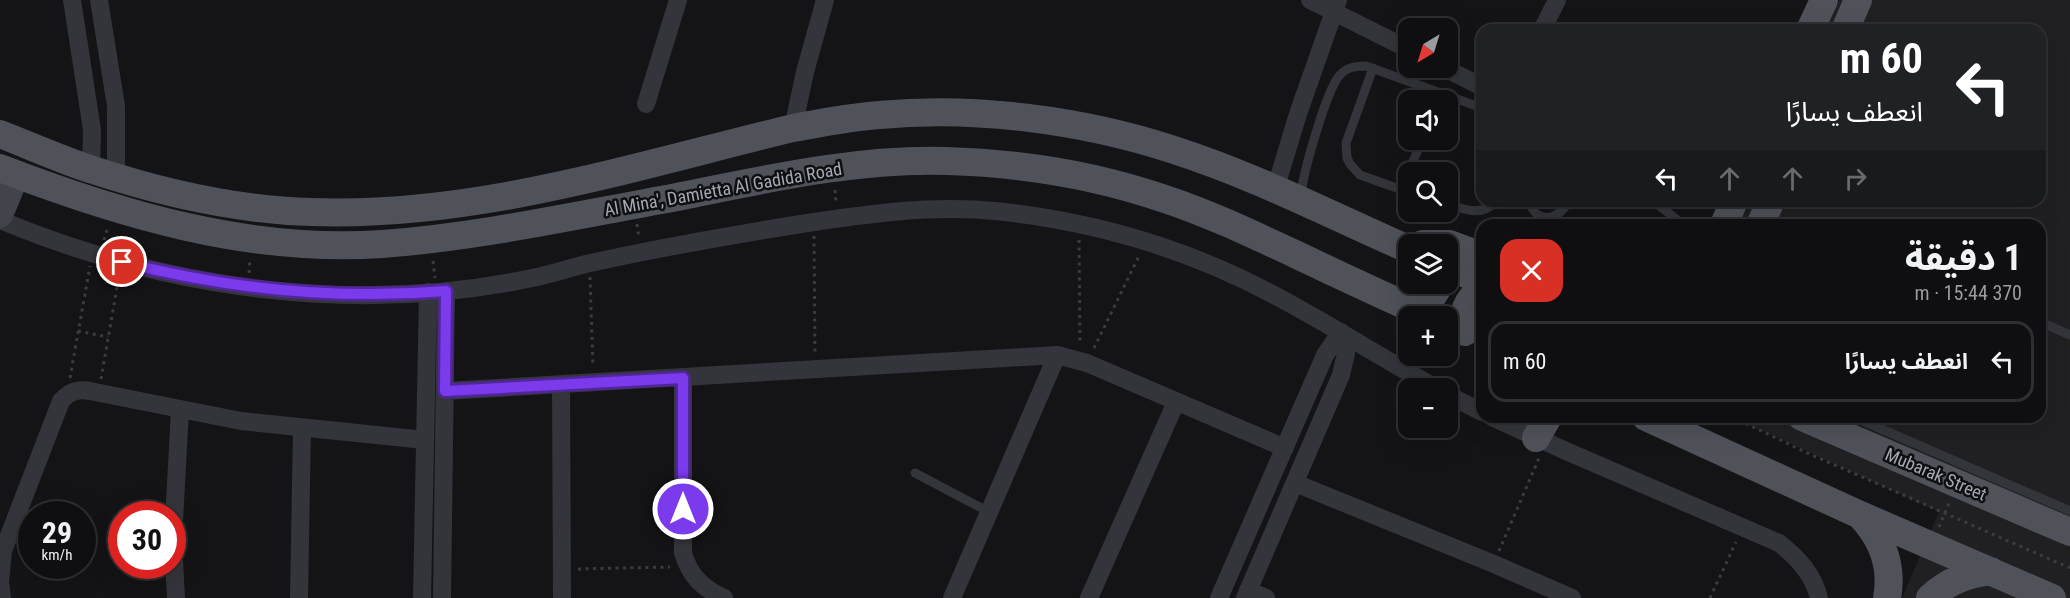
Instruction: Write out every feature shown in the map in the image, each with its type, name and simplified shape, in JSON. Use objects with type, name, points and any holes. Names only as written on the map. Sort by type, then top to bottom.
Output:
[{"type":"main road","points":[[1813,24],[1824,0]]},
{"type":"main road","points":[[1848,24],[1858,0]]},
{"type":"main road","name":"Al Mina', Damietta Al Gadida Road","points":[[0,134],[103,174],[164,191],[237,205],[310,212],[384,212],[458,205],[531,192],[793,128],[878,115],[938,112],[998,115],[1116,134],[1162,147],[1229,170],[1398,245]]},
{"type":"main road","name":"Al Mina', Damietta Al Gadida Road","points":[[8,171],[155,220],[229,236],[304,244],[379,244],[533,224],[832,168],[890,162],[945,161],[1013,165],[1056,171],[1164,198],[1216,218],[1407,306]]},
{"type":"main road","points":[[1458,247],[1476,254]]},
{"type":"main road","points":[[1458,270],[1476,278]]},
{"type":"main road","points":[[1465,333],[1463,324],[1466,306],[1476,294]]},
{"type":"main road","points":[[1659,423],[2045,596]]},
{"type":"main road","name":"Mubarak Street","points":[[1820,423],[2070,532]]},
{"type":"main road","points":[[1858,514],[1872,530],[1882,548],[1888,576],[1887,598]]},
{"type":"main road","points":[[1930,598],[1953,581],[1972,574],[1991,571]]},
{"type":"street","points":[[72,0],[92,130],[103,174]]},
{"type":"street","points":[[99,0],[116,106],[103,174]]},
{"type":"street","points":[[646,104],[678,0]]},
{"type":"street","points":[[793,128],[805,72],[825,0]]},
{"type":"street","points":[[1310,0],[1336,5],[1398,43]]},
{"type":"street","points":[[1545,24],[1557,0]]},
{"type":"street","points":[[1275,190],[1298,114],[1336,5]]},
{"type":"street","points":[[1458,75],[1476,84]]},
{"type":"street","points":[[0,215],[8,171]]},
{"type":"street","points":[[0,220],[96,255],[200,279],[307,294],[360,295],[437,291],[537,277],[641,252],[838,218],[898,211],[944,209],[1038,216],[1078,224],[1170,249],[1227,272],[1275,295],[1419,378]]},
{"type":"street","points":[[437,291],[445,391],[442,598]]},
{"type":"street","points":[[422,598],[425,440],[437,291]]},
{"type":"street","points":[[1219,598],[1324,355],[1341,332]]},
{"type":"street","points":[[1266,598],[1246,594],[1345,364],[1346,354],[1341,332]]},
{"type":"street","points":[[952,598],[1057,355]]},
{"type":"street","points":[[445,391],[1057,355],[1083,362],[1285,448]]},
{"type":"street","points":[[683,378],[683,553],[687,566],[703,587],[724,598]]},
{"type":"street","points":[[561,385],[562,598]]},
{"type":"street","points":[[2,598],[0,582],[3,551],[58,409],[67,394],[82,389],[241,421],[425,440]]},
{"type":"street","points":[[1458,400],[1476,409]]},
{"type":"street","points":[[1089,598],[1176,402]]},
{"type":"street","points":[[176,598],[173,540],[180,410]]},
{"type":"street","points":[[1512,423],[1543,432],[1779,543],[1808,571],[1819,598]]},
{"type":"street","points":[[299,598],[302,428]]},
{"type":"street","points":[[1295,483],[1569,597]]},
{"type":"lane","points":[[1300,201],[1305,167],[1339,75],[1351,67],[1366,66],[1426,90]]},
{"type":"lane","points":[[1373,68],[1346,143],[1347,158],[1350,165],[1360,175],[1398,189]]},
{"type":"lane","points":[[1458,101],[1476,106]]},
{"type":"lane","points":[[1458,207],[1476,212],[1489,207]]},
{"type":"lane","points":[[1532,207],[1534,212],[1545,218],[1557,216],[1564,207]]},
{"type":"lane","points":[[1661,207],[1676,219]]},
{"type":"lane","points":[[2046,325],[2070,335]]},
{"type":"lane","points":[[1868,423],[2070,511]]},
{"type":"lane","points":[[915,473],[989,512]]},
{"type":"path","points":[[832,168],[838,218]]},
{"type":"path","points":[[634,205],[641,252]]},
{"type":"path","points":[[67,394],[78,331],[96,255],[113,207]]},
{"type":"path","points":[[813,222],[815,369]]},
{"type":"path","points":[[1078,224],[1083,362]]},
{"type":"path","points":[[247,286],[253,238]]},
{"type":"path","points":[[431,239],[437,291]]},
{"type":"path","points":[[1083,362],[1146,242]]},
{"type":"path","points":[[99,392],[122,262]]},
{"type":"path","points":[[589,263],[594,384]]},
{"type":"path","points":[[78,331],[108,337]]},
{"type":"path","points":[[1745,423],[1805,452],[2070,568]]},
{"type":"path","points":[[1494,564],[1543,432]]},
{"type":"path","points":[[1931,545],[1958,484]]},
{"type":"path","points":[[1710,598],[1744,527]]},
{"type":"path","points":[[562,569],[687,566]]},
{"type":"shaded area","points":[[1839,0],[2070,0],[2070,598],[1902,598],[1939,512],[1745,423],[2046,423],[2046,219],[1742,219],[1748,207],[2046,207],[2046,24],[1829,24]]},
{"type":"route","points":[[122,262],[150,270],[200,279],[307,294],[360,295],[446,291],[445,391],[683,378],[683,509]]}]
